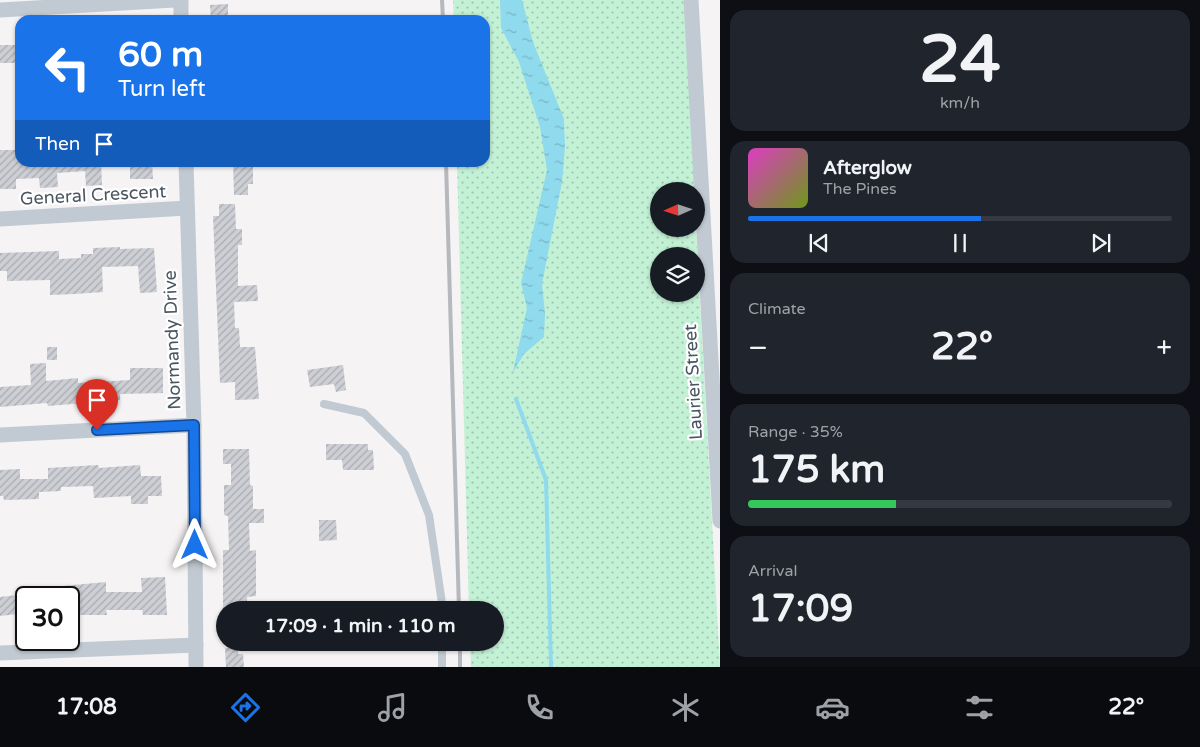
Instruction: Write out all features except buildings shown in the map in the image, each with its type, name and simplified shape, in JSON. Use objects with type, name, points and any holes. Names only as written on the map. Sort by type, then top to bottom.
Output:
[{"type":"street","points":[[0,10],[175,0]]},
{"type":"street","points":[[180,0],[181,15]]},
{"type":"street","name":"Laurier Street","points":[[691,0],[714,320],[720,521]]},
{"type":"street","name":"Normandy Drive","points":[[186,167],[194,425],[196,667]]},
{"type":"street","name":"General Crescent","points":[[0,219],[187,208]]},
{"type":"street","points":[[0,435],[194,425]]},
{"type":"street","points":[[0,653],[196,645]]},
{"type":"lane","points":[[324,404],[364,413],[405,454],[429,515],[442,601]]},
{"type":"lane","points":[[442,651],[442,667]]},
{"type":"green space","points":[[453,0],[686,0],[696,182],[650,182],[650,238],[696,238],[697,247],[650,247],[650,302],[700,302],[720,667],[471,667],[470,651],[504,651],[504,601],[469,601],[457,167],[490,167],[490,15],[454,15]]},
{"type":"water","points":[[500,0],[522,0],[533,42],[564,119],[565,147],[562,182],[542,284],[545,314],[544,337],[524,354],[513,372],[527,308],[521,283],[547,170],[540,127],[519,62],[501,28]]},
{"type":"waterway","points":[[516,399],[546,480],[551,667]]},
{"type":"railway","points":[[442,0],[443,15]]},
{"type":"railway","points":[[446,167],[459,601]]},
{"type":"railway","points":[[460,651],[460,667]]},
{"type":"route","points":[[97,430],[194,425],[195,545]]}]
